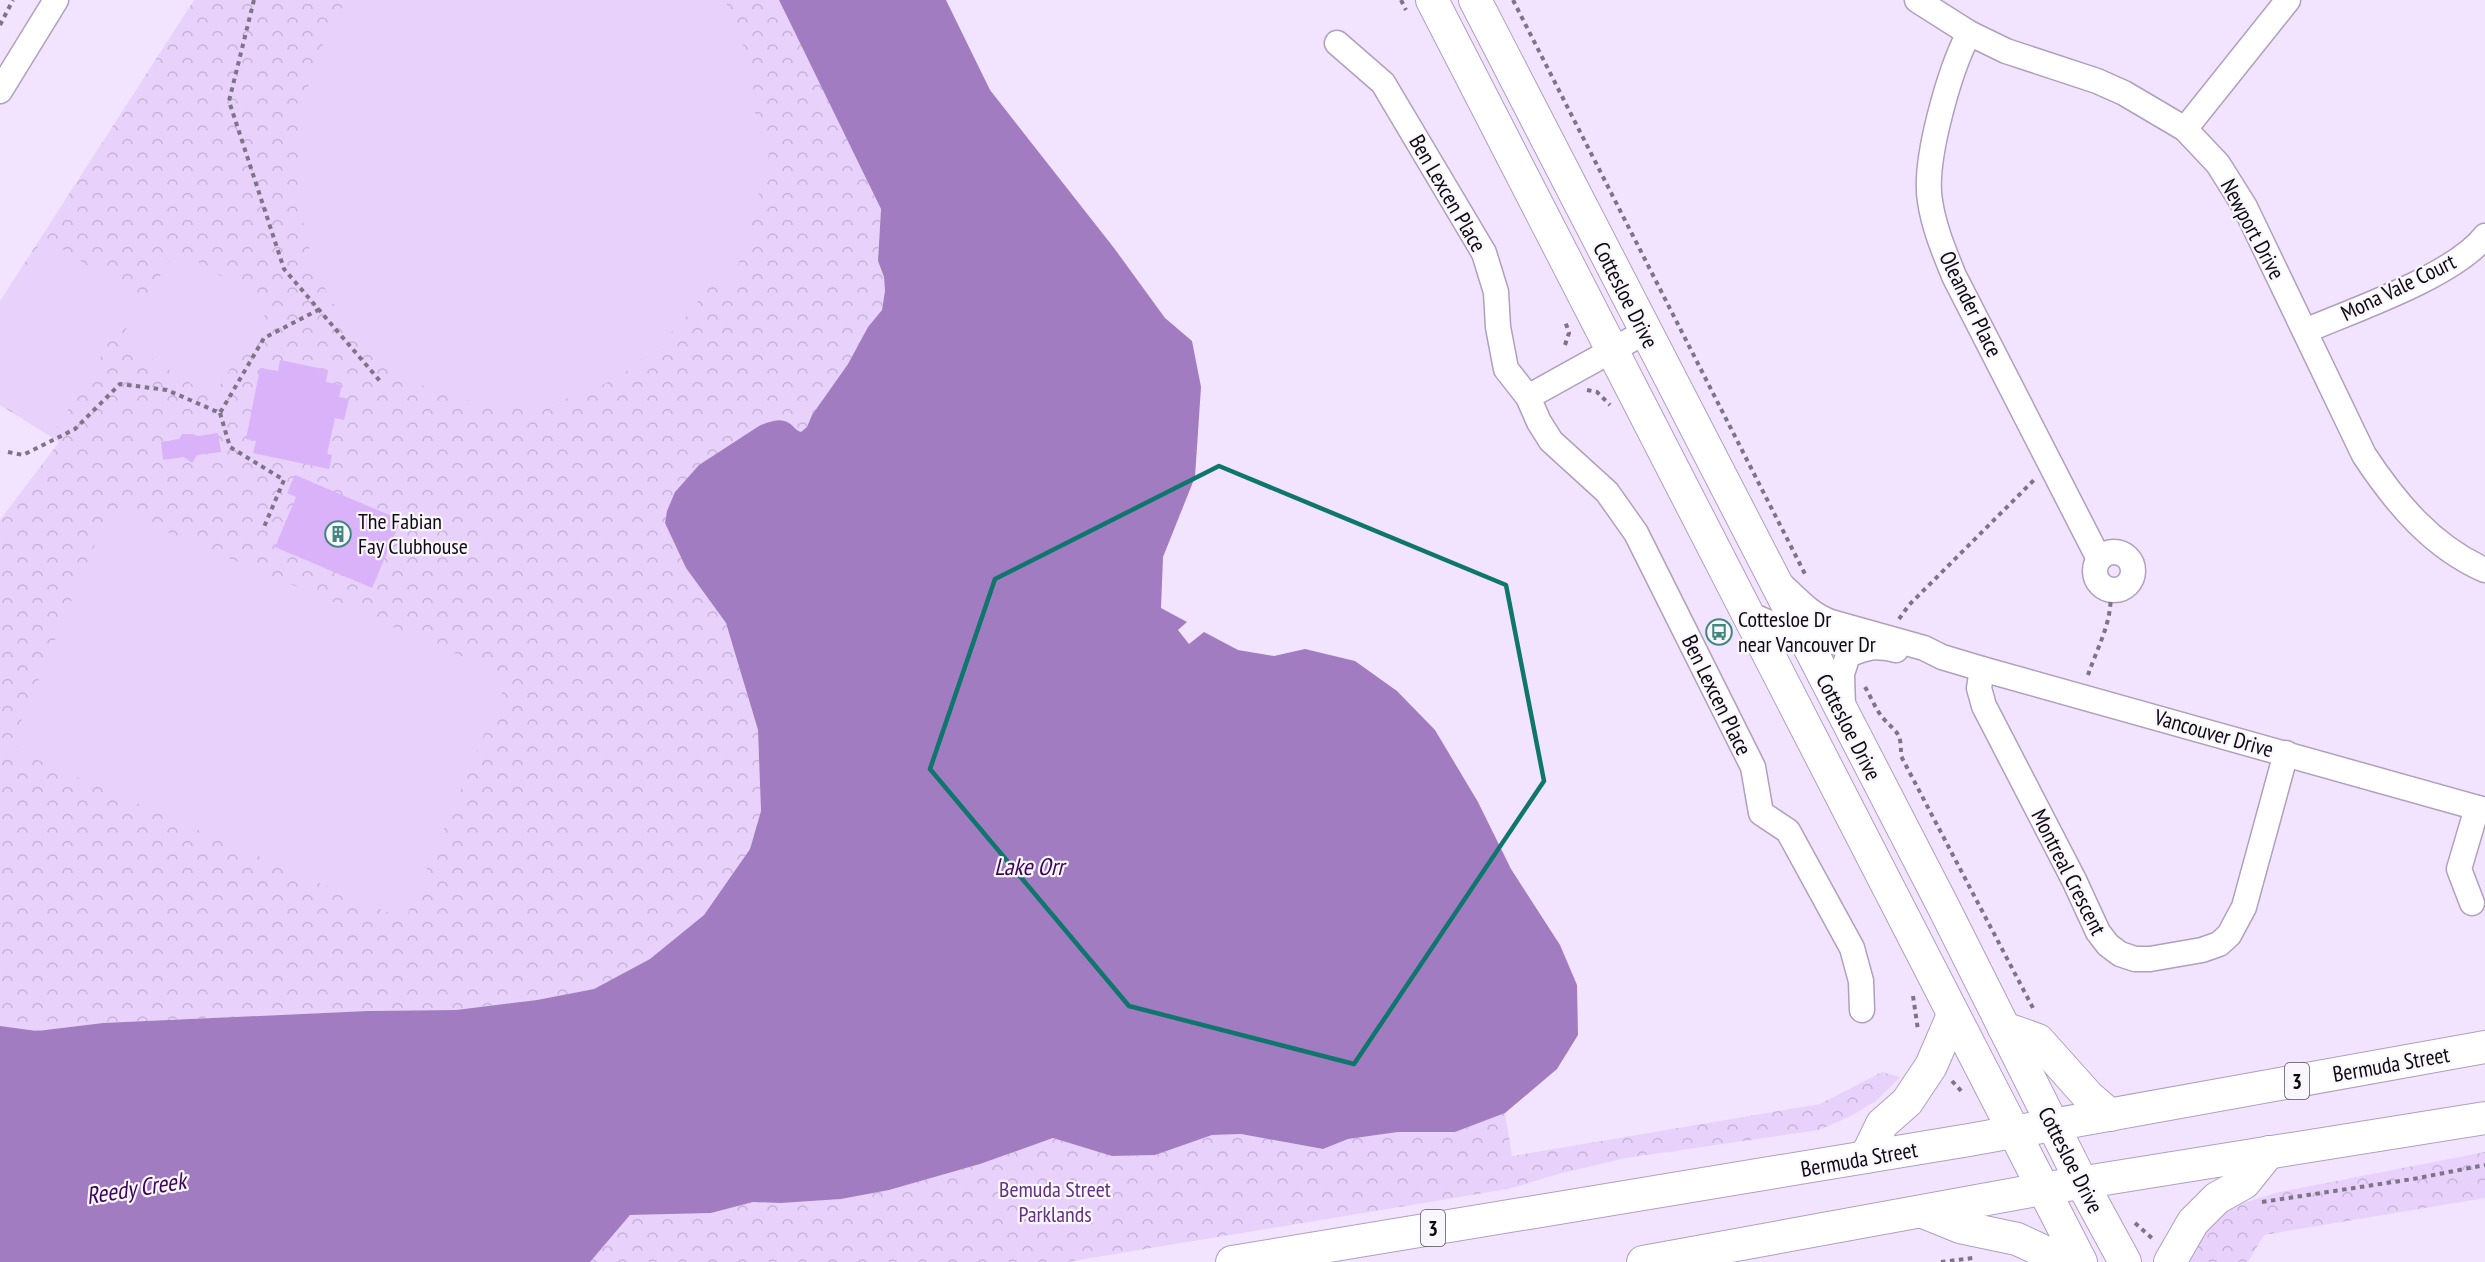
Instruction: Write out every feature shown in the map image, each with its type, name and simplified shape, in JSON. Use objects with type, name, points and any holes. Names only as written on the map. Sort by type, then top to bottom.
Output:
[{"type":"main road","name":"Cottesloe Drive","points":[[1432,0],[2081,1262]]},
{"type":"main road","name":"Cottesloe Drive","points":[[1475,0],[1944,908],[2082,1183],[2125,1262]]},
{"type":"main road","points":[[1866,1157],[1882,1124],[1906,1102],[1931,1066],[1953,1015]]},
{"type":"main road","points":[[2004,1028],[2038,1040],[2088,1096],[2110,1115]]},
{"type":"main road","name":"Bermuda Street","points":[[1232,1262],[2014,1132],[2485,1047]]},
{"type":"main road","points":[[1643,1262],[2082,1183],[2485,1118]]},
{"type":"main road","points":[[2166,1254],[2217,1198],[2244,1184],[2269,1152]]},
{"type":"main road","points":[[1923,1212],[1960,1227],[2017,1239],[2075,1262]]},
{"type":"street","points":[[0,91],[56,0]]},
{"type":"street","name":"Newport Drive","points":[[1917,0],[1969,33],[2006,51],[2124,93],[2185,129],[2218,164],[2245,207],[2364,455],[2384,485],[2408,514],[2435,539],[2471,564],[2485,570]]},
{"type":"street","points":[[2185,129],[2288,0]]},
{"type":"street","name":"Oleander Place","points":[[1969,33],[1958,54],[1929,167],[1929,199],[1936,230],[1954,276],[2099,559],[2095,576],[2100,585],[2110,590]]},
{"type":"street","name":"Ben Lexcen Place","points":[[1337,43],[1383,83],[1484,253],[1496,292],[1498,327],[1506,369],[1528,397],[1539,422],[1551,441],[1607,492],[1636,533],[1753,767],[1761,813],[1788,831],[1852,948],[1861,981],[1862,1010]]},
{"type":"street","name":"Mona Vale Court","points":[[2306,331],[2428,278],[2454,263],[2485,236]]},
{"type":"street","points":[[1528,397],[1645,332]]},
{"type":"street","points":[[2099,559],[2108,553],[2118,553],[2127,557],[2132,567],[2133,574],[2129,584],[2120,589],[2110,590]]},
{"type":"street","name":"Vancouver Drive","points":[[1769,572],[1804,606],[1820,618],[1924,648],[1942,657],[1982,669],[2481,809]]},
{"type":"street","name":"Vancouver Drive","points":[[1747,613],[1843,645],[1880,646],[1921,657],[1942,657]]},
{"type":"street","points":[[1845,718],[1843,666],[1848,655],[1868,646]]},
{"type":"street","name":"Montreal Crescent","points":[[1982,669],[1979,688],[1984,706],[2074,880],[2098,932],[2108,945],[2120,954],[2135,959],[2150,959],[2202,950],[2219,944],[2229,935],[2244,907],[2286,753]]},
{"type":"street","points":[[2472,903],[2459,869],[2481,809]]},
{"type":"path","points":[[0,25],[13,0]]},
{"type":"path","points":[[254,0],[229,101],[284,269],[380,381]]},
{"type":"path","name":"Cottesloe Drive","points":[[1513,0],[1809,582]]},
{"type":"path","points":[[264,527],[285,480],[230,447],[220,413],[264,338],[320,309]]},
{"type":"path","points":[[8,452],[23,455],[75,429],[120,384],[167,390],[220,413]]},
{"type":"path","points":[[1891,639],[1897,623],[1909,605],[2029,484],[2054,468]]},
{"type":"path","points":[[2083,697],[2108,620],[2112,603],[2110,590]]},
{"type":"path","points":[[1862,680],[1883,717],[1897,730],[1901,743],[1901,756],[2027,1000],[2039,1017]]},
{"type":"path","points":[[1950,1079],[1963,1094]]},
{"type":"path","points":[[2258,1202],[2485,1166]]},
{"type":"path","points":[[2132,1221],[2166,1254]]},
{"type":"highlighted area","points":[[1219,466],[1506,585],[1544,781],[1354,1064],[1129,1006],[930,769],[995,579]]},
{"type":"green space","points":[[194,0],[779,0],[881,209],[878,261],[884,277],[885,291],[882,310],[868,327],[848,364],[812,415],[807,427],[801,433],[789,423],[699,465],[675,492],[665,523],[686,568],[726,623],[758,730],[761,811],[750,849],[704,915],[650,960],[594,989],[537,1000],[456,1010],[367,1011],[103,1023],[37,1031],[0,1026],[0,520],[59,442],[0,405],[0,301]]},
{"type":"green space","points":[[347,0],[725,0],[745,49],[753,84],[754,137],[772,141],[749,235],[732,282],[716,278],[686,317],[663,341],[625,372],[592,390],[556,401],[519,405],[482,403],[418,383],[368,347],[331,300],[308,243],[298,181],[302,118],[318,56]]},
{"type":"green space","points":[[50,241],[133,295],[134,304],[114,337],[104,339],[94,334],[104,340],[105,350],[84,384],[75,386],[76,397],[55,430],[45,432],[0,403],[0,306],[12,288],[21,286],[19,277],[41,242]]},
{"type":"green space","points":[[182,252],[263,302],[266,313],[246,345],[235,348],[237,358],[217,390],[207,394],[125,342],[123,334],[145,299],[153,297],[152,288],[174,254]]},
{"type":"green space","points":[[110,508],[509,676],[405,920],[10,748]]},
{"type":"green space","name":"Bemuda Street Parklands","points":[[1882,1072],[1900,1077],[1876,1101],[1849,1117],[1819,1130],[1626,1158],[1508,1189],[1067,1262],[590,1262],[630,1215],[711,1213],[753,1202],[781,1203],[841,1199],[889,1190],[980,1164],[1054,1138],[1112,1156],[1155,1155],[1212,1135],[1241,1134],[1323,1149],[1348,1139],[1398,1132],[1455,1132],[1505,1113],[1512,1156],[1820,1104]]},
{"type":"green space","points":[[2485,1152],[2485,1198],[2264,1235],[2248,1262],[2185,1262],[2204,1228],[2237,1205],[2279,1192]]},
{"type":"water","name":"Lake Orr","points":[[779,0],[946,0],[990,90],[1114,248],[1165,318],[1192,341],[1201,387],[1195,477],[1163,557],[1161,608],[1187,622],[1178,630],[1189,644],[1204,632],[1238,650],[1274,656],[1305,649],[1355,661],[1397,691],[1435,730],[1478,802],[1511,869],[1560,945],[1577,985],[1578,1035],[1557,1069],[1505,1113],[1455,1132],[1398,1132],[1348,1139],[1323,1149],[1241,1134],[1212,1135],[1155,1155],[1112,1156],[1053,1138],[980,1164],[889,1190],[841,1199],[781,1203],[753,1202],[711,1213],[630,1215],[590,1262],[0,1262],[0,1026],[37,1031],[103,1023],[367,1011],[456,1010],[537,1000],[594,989],[650,959],[704,915],[750,849],[761,811],[758,730],[726,623],[686,568],[665,523],[667,511],[675,492],[699,465],[759,426],[778,420],[789,423],[801,432],[807,427],[812,415],[848,364],[868,327],[882,310],[885,291],[884,277],[878,261],[881,209]]},
{"type":"building","points":[[280,360],[328,370],[326,382],[342,385],[339,397],[349,399],[344,420],[335,418],[327,454],[332,455],[329,469],[253,453],[256,441],[246,439],[260,368],[278,371]]},
{"type":"building","points":[[218,433],[221,452],[197,455],[192,463],[184,457],[163,460],[161,442],[179,439],[182,434],[198,436]]},
{"type":"building","name":"The Fabian Fay Clubhouse","points":[[295,475],[401,520],[372,588],[275,547],[296,497],[287,493]]},
{"type":"place","name":"The Fabian Fay Clubhouse","points":[[338,534]]},
{"type":"place","name":"Cottesloe Dr near Vancouver Dr","points":[[1719,632]]},
{"type":"water label","name":"Reedy Creek","points":[[136,1188]]}]
